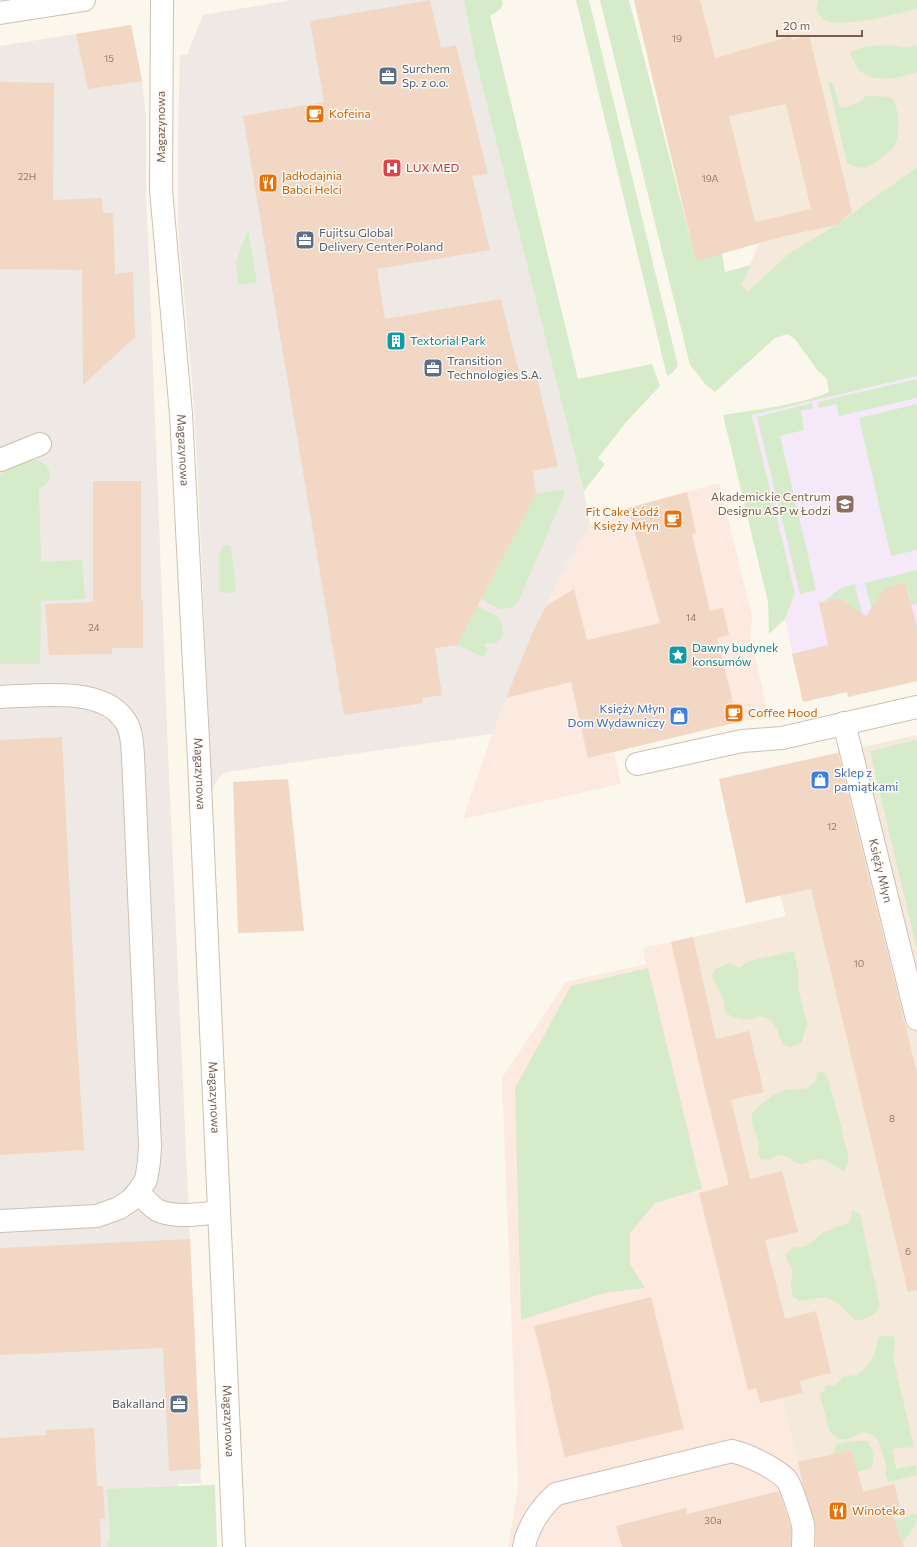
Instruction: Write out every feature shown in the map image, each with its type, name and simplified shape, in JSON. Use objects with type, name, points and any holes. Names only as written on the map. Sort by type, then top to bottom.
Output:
[{"type":"street","points":[[0,13],[84,0]]},
{"type":"street","name":"Magazynowa","points":[[162,0],[161,190],[182,422],[200,760],[234,1547]]},
{"type":"street","points":[[0,460],[40,444]]},
{"type":"street","points":[[0,697],[70,695],[89,697],[104,702],[117,711],[124,718],[130,732],[134,762],[150,1146],[146,1180],[138,1192],[126,1204],[119,1208],[97,1216],[0,1221]]},
{"type":"street","points":[[637,764],[742,742],[782,738],[917,707]]},
{"type":"street","name":"Księży Młyn","points":[[844,723],[917,1019]]},
{"type":"street","points":[[138,1192],[158,1211],[173,1214],[219,1212]]},
{"type":"street","points":[[524,1547],[525,1536],[547,1503],[556,1494],[732,1451],[744,1454],[766,1465],[787,1480],[793,1493],[802,1525],[803,1547]]},
{"type":"shaded area","name":"Textorial Park","points":[[292,0],[464,0],[475,57],[558,383],[584,491],[590,524],[534,629],[492,734],[227,772],[219,777],[212,790],[193,393],[178,226],[180,55],[187,55],[203,15]]},
{"type":"shaded area","points":[[634,0],[917,0],[917,167],[836,225],[791,252],[747,292],[742,284],[759,243],[696,261]]},
{"type":"shaded area","points":[[131,25],[142,81],[146,115],[146,188],[168,753],[201,1483],[178,1484],[181,1547],[0,1547],[0,46]]},
{"type":"shaded area","name":"Akademickie Centrum Designu ASP w Łodzi","points":[[917,376],[917,681],[848,697],[847,692],[803,702],[785,619],[795,593],[752,415]]},
{"type":"shaded area","points":[[719,483],[751,612],[752,620],[750,634],[768,715],[614,752],[621,784],[463,819],[492,734],[534,629],[590,524],[628,508]]},
{"type":"shaded area","points":[[917,735],[917,1547],[819,1547],[703,1083],[671,942],[786,916],[780,895],[746,903],[719,779]]},
{"type":"shaded area","points":[[671,942],[703,1083],[819,1547],[508,1547],[518,1488],[502,1078],[566,982],[646,964],[643,948]]},
{"type":"green space","points":[[464,0],[502,0],[503,3],[497,12],[490,16],[578,379],[652,364],[660,386],[627,421],[598,458],[605,464],[584,491],[475,57]]},
{"type":"green space","points":[[576,0],[589,0],[678,366],[667,376]]},
{"type":"green space","points":[[600,0],[629,0],[696,260],[722,253],[725,272],[751,265],[742,284],[747,292],[791,252],[836,225],[917,167],[917,376],[752,415],[795,593],[785,619],[769,634],[768,602],[723,415],[803,401],[816,397],[829,392],[827,379],[818,371],[795,339],[787,334],[775,338],[715,392],[706,385],[690,365]]},
{"type":"green space","points":[[818,0],[917,0],[917,9],[855,22],[842,23],[824,20],[816,11]]},
{"type":"green space","points":[[891,45],[907,48],[917,45],[917,72],[895,78],[872,77],[858,69],[850,53],[865,47]]},
{"type":"green space","points":[[828,81],[833,84],[840,107],[844,108],[861,101],[866,96],[891,97],[894,102],[898,115],[896,143],[891,150],[866,167],[862,168],[847,163]]},
{"type":"green space","points":[[248,230],[257,282],[241,285],[238,284],[236,262]]},
{"type":"green space","points":[[917,379],[917,398],[839,416],[836,404],[819,408],[818,402]]},
{"type":"green space","points":[[812,403],[813,408],[801,411],[804,430],[780,436],[816,590],[800,594],[757,417]]},
{"type":"green space","points":[[917,404],[917,550],[891,556],[859,418]]},
{"type":"green space","points":[[37,460],[46,466],[50,474],[48,482],[39,488],[41,562],[82,560],[85,599],[41,601],[40,664],[0,664],[0,474],[17,465]]},
{"type":"green space","points":[[564,489],[563,497],[518,603],[503,609],[491,605],[481,598],[536,494]]},
{"type":"green space","points":[[228,545],[231,547],[236,588],[234,592],[223,593],[219,592],[219,555],[222,549]]},
{"type":"green space","points":[[917,570],[917,604],[908,606],[911,602],[907,587],[901,583],[886,587],[882,593],[885,609],[875,624],[865,583]]},
{"type":"green space","points":[[855,584],[865,626],[845,602],[839,598],[823,602],[841,588]]},
{"type":"green space","points":[[477,606],[496,616],[503,628],[503,635],[496,643],[483,644],[488,649],[484,657],[457,645]]},
{"type":"green space","points":[[917,740],[917,950],[870,751]]},
{"type":"green space","points":[[794,951],[798,971],[799,991],[807,1023],[802,1042],[791,1047],[783,1045],[773,1023],[769,1020],[760,1016],[751,1019],[742,1019],[733,1017],[725,1012],[723,999],[712,976],[714,970],[729,963],[739,968],[750,961]]},
{"type":"green space","points":[[648,968],[702,1189],[655,1203],[630,1233],[630,1264],[645,1288],[604,1293],[521,1320],[515,1088],[571,986]]},
{"type":"green space","points":[[817,1072],[826,1073],[838,1114],[849,1160],[844,1171],[827,1161],[820,1159],[814,1159],[798,1164],[784,1155],[771,1159],[761,1159],[758,1153],[759,1142],[752,1124],[752,1114],[759,1106],[773,1095],[785,1090],[806,1089],[816,1081]]},
{"type":"green space","points":[[852,1210],[860,1214],[880,1307],[869,1317],[859,1320],[855,1320],[838,1303],[825,1297],[800,1301],[793,1297],[791,1285],[793,1271],[785,1255],[793,1248],[806,1246],[824,1232],[848,1223],[851,1219]]},
{"type":"green space","points":[[890,1335],[895,1338],[893,1358],[914,1447],[892,1449],[896,1469],[916,1465],[917,1475],[888,1482],[885,1472],[887,1469],[879,1441],[873,1435],[863,1432],[848,1439],[838,1439],[830,1432],[820,1396],[826,1386],[835,1385],[846,1375],[856,1376],[866,1368],[874,1355],[878,1337]]},
{"type":"green space","points":[[867,1441],[873,1453],[873,1459],[872,1466],[858,1472],[852,1450],[833,1454],[836,1445],[845,1442]]},
{"type":"green space","points":[[215,1485],[217,1547],[107,1547],[110,1535],[107,1489]]},
{"type":"green space","points":[[913,1513],[917,1515],[916,1523],[902,1543],[894,1520],[902,1519]]},
{"type":"building","name":"Textorial Park","points":[[430,0],[441,48],[456,45],[488,174],[472,176],[490,250],[377,269],[385,319],[501,299],[520,376],[536,374],[558,466],[533,471],[536,494],[457,645],[435,648],[442,695],[422,698],[423,703],[344,715],[243,116],[324,102],[310,21]]},
{"type":"building","points":[[634,0],[700,0],[715,58],[791,36],[792,40],[809,35],[852,212],[836,225],[784,236],[696,261]],"holes":[[[786,104],[811,209],[755,222],[729,116]]]},
{"type":"building","points":[[131,25],[142,81],[88,89],[76,34]]},
{"type":"building","points":[[0,82],[54,83],[53,200],[102,198],[103,213],[113,213],[115,274],[133,272],[135,337],[83,385],[82,270],[0,269]]},
{"type":"building","points":[[93,481],[141,481],[141,600],[143,600],[143,648],[112,648],[112,654],[49,655],[45,604],[93,602]]},
{"type":"building","points":[[687,492],[696,533],[692,534],[710,611],[723,608],[729,635],[717,638],[738,722],[588,758],[571,682],[506,698],[534,629],[546,606],[574,589],[587,640],[660,623],[628,508]]},
{"type":"building","points":[[905,582],[917,627],[917,681],[848,697],[847,692],[803,702],[792,654],[828,645],[819,603],[839,598],[866,616],[886,587]]},
{"type":"building","points":[[62,737],[84,1150],[0,1155],[0,740]]},
{"type":"building","points":[[838,753],[917,1073],[917,1290],[908,1292],[811,889],[746,903],[719,779]]},
{"type":"building","points":[[288,779],[304,931],[238,933],[233,782]]},
{"type":"building","points":[[693,937],[716,1039],[749,1031],[764,1092],[731,1100],[750,1179],[782,1171],[798,1232],[765,1240],[785,1319],[816,1311],[831,1373],[800,1381],[803,1393],[760,1403],[756,1388],[748,1390],[699,1193],[729,1185],[671,942]]},
{"type":"building","points":[[190,1239],[201,1469],[169,1471],[163,1348],[0,1355],[0,1248]]},
{"type":"building","points":[[651,1297],[684,1429],[565,1457],[534,1326]]},
{"type":"building","points":[[94,1428],[97,1486],[103,1486],[105,1519],[100,1519],[101,1547],[0,1547],[0,1438],[46,1435],[46,1430]]},
{"type":"building","points":[[852,1450],[863,1492],[894,1484],[900,1506],[891,1509],[904,1547],[816,1547],[815,1522],[803,1486],[798,1462]]},
{"type":"building","points":[[779,1491],[791,1527],[791,1547],[622,1547],[616,1526],[686,1508],[687,1514]]},
{"type":"place","name":"Surchem Sp. z o.o.","points":[[388,76]]},
{"type":"place","name":"Kofeina","points":[[315,114]]},
{"type":"place","name":"LUX MED","points":[[392,168]]},
{"type":"place","name":"Jadłodajnia Babci Helci","points":[[268,183]]},
{"type":"place","name":"Fujitsu Global Delivery Center Poland","points":[[305,240]]},
{"type":"place","name":"Textorial Park","points":[[396,341]]},
{"type":"place","name":"Transition Technologies S.A.","points":[[433,368]]},
{"type":"place","name":"Akademickie Centrum Designu ASP w Łodzi","points":[[845,504]]},
{"type":"place","name":"Fit Cake Łódź Księży Młyn","points":[[673,519]]},
{"type":"place","name":"Dawny budynek konsumów","points":[[678,655]]},
{"type":"place","name":"Coffee Hood","points":[[734,713]]},
{"type":"place","name":"Księży Młyn Dom Wydawniczy","points":[[679,716]]},
{"type":"place","name":"Sklep z pamiątkami","points":[[820,780]]},
{"type":"place","name":"Bakalland","points":[[179,1404]]},
{"type":"place","name":"Winoteka","points":[[838,1511]]}]
